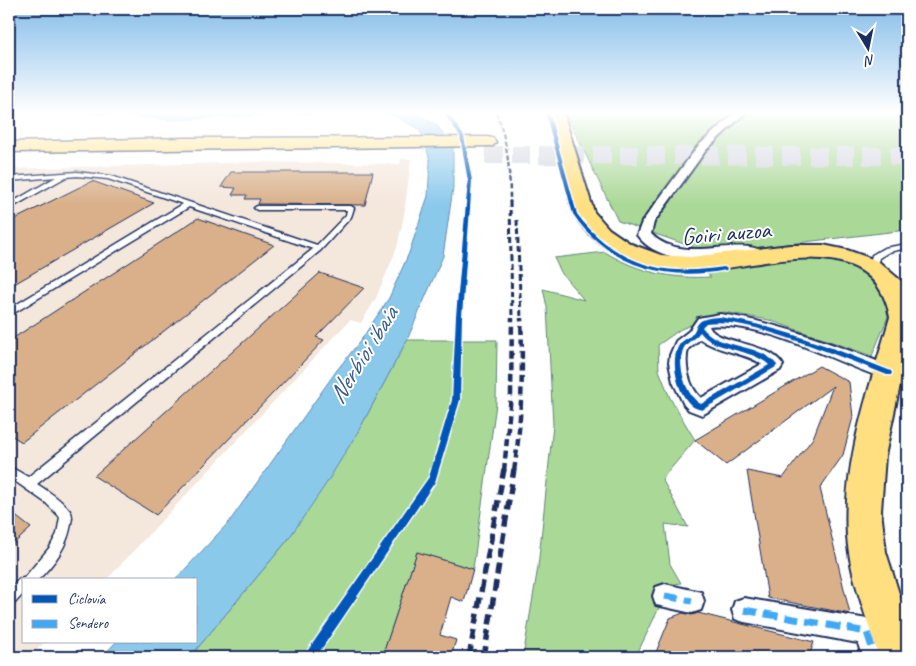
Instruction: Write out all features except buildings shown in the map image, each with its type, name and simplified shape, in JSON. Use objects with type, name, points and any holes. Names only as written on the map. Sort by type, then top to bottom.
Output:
[{"type":"highway","points":[[9,147],[190,143]]},
{"type":"highway","points":[[197,143],[412,148]]},
{"type":"highway","points":[[9,156],[478,148]]},
{"type":"main road","name":"Goiri auzoa","points":[[563,143],[584,213],[603,236],[620,247],[651,261],[696,265],[806,251],[840,255],[873,268],[896,289],[902,304],[903,318],[864,490],[864,512],[865,538],[869,558],[900,657]]},
{"type":"street","points":[[707,143],[648,222],[644,235],[649,242],[663,250],[678,254],[750,250],[757,252],[761,256]]},
{"type":"street","points":[[699,327],[707,337],[746,349],[769,360],[774,365],[702,407],[694,405],[681,381],[678,351],[681,345],[696,334],[699,327],[703,322],[713,320],[791,336],[889,373]]},
{"type":"street","points":[[665,596],[692,601]]},
{"type":"street","points":[[744,610],[867,632],[875,657]]},
{"type":"lane","points":[[9,207],[64,174]]},
{"type":"lane","points":[[9,179],[64,174],[109,177],[318,248]]},
{"type":"lane","points":[[9,314],[189,204]]},
{"type":"lane","points":[[28,484],[318,248],[349,216],[351,208],[257,208]]},
{"type":"lane","points":[[873,268],[875,256],[887,250],[907,246]]},
{"type":"lane","points":[[9,471],[60,506],[66,515],[66,527],[60,543],[50,558],[31,578]]},
{"type":"lane","points":[[9,599],[22,586]]},
{"type":"shaded area","points":[[401,159],[411,159],[404,215],[397,248],[375,300],[361,323],[350,320],[108,578],[22,578],[22,644],[43,644],[29,657],[9,657],[9,169],[257,162],[400,164]]},
{"type":"green space","points":[[580,143],[907,143],[907,230],[710,253],[618,221]]},
{"type":"green space","points":[[605,252],[643,270],[669,276],[711,277],[696,265],[802,252],[859,263],[894,302],[872,356],[769,320],[724,312],[681,329],[658,345],[659,370],[670,398],[695,440],[662,479],[688,527],[665,524],[670,564],[681,583],[670,585],[637,654],[630,657],[523,657],[538,567],[553,425],[547,307],[543,289],[584,300],[562,274],[554,258]]},
{"type":"green space","points":[[407,340],[497,340],[496,404],[473,569],[417,552],[382,657],[190,657],[287,541],[359,430]]},
{"type":"water","name":"Nerbioi ibaia","points":[[426,143],[450,143],[453,148],[453,188],[443,256],[407,340],[359,430],[326,484],[287,541],[190,657],[102,657],[114,644],[198,644],[198,578],[177,578],[229,522],[337,370],[361,340],[389,298],[409,253],[428,196],[430,161]]},
{"type":"tunnel","points":[[485,155],[907,156]]},
{"type":"railway","points":[[505,143],[510,180],[510,201]]},
{"type":"railway","points":[[510,201],[512,319]]},
{"type":"railway","points":[[517,220],[521,319]]},
{"type":"railway","points":[[514,471],[521,394],[521,318]]},
{"type":"railway","points":[[504,471],[511,395],[512,319]]},
{"type":"railway","points":[[469,657],[504,469]]},
{"type":"railway","points":[[484,657],[514,469]]},
{"type":"marked path","points":[[665,596],[692,601]]},
{"type":"marked path","points":[[744,610],[867,632],[875,657]]},
{"type":"cycle path","points":[[310,657],[432,479],[456,400],[459,316],[470,181],[463,143]]},
{"type":"cycle path","points":[[556,143],[575,214],[583,226],[606,246],[619,255],[633,261],[663,270],[677,272],[724,269]]},
{"type":"cycle path","points":[[699,327],[704,334],[712,339],[757,353],[767,358],[774,365],[702,407],[696,405],[685,392],[679,373],[678,355],[681,346],[694,335],[698,330],[699,328],[700,326],[703,322],[705,321],[720,320],[768,329],[889,373]]}]
